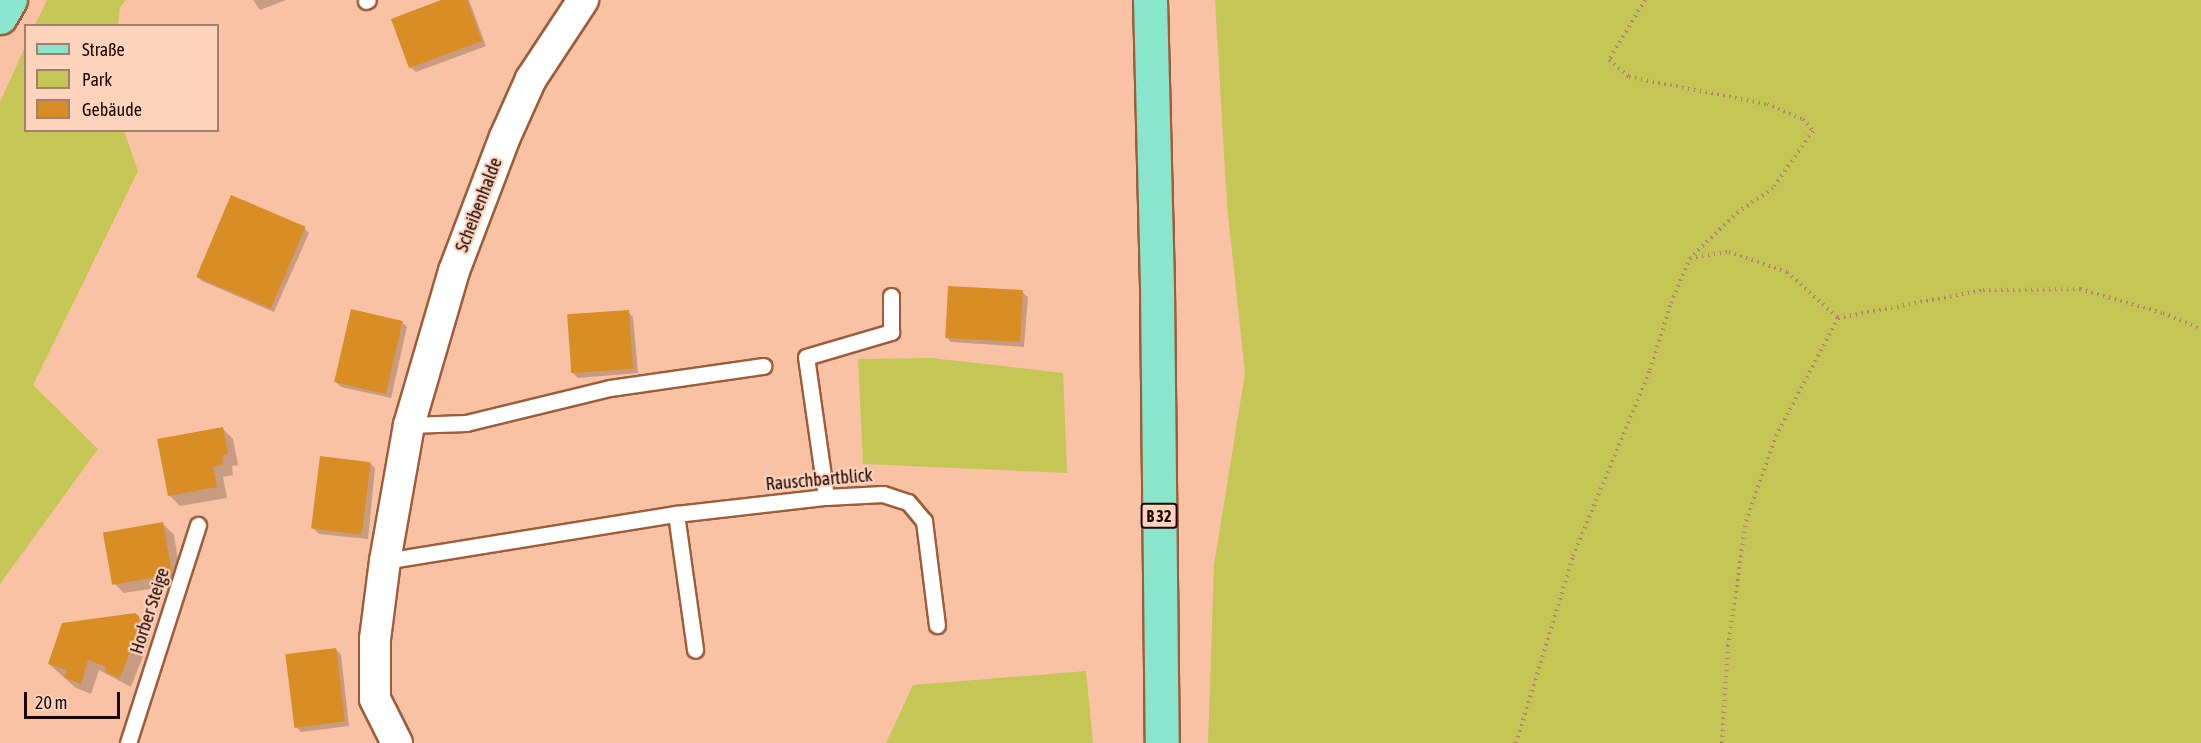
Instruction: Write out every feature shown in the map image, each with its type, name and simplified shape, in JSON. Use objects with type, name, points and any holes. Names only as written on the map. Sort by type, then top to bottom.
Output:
[{"type":"main road","points":[[0,17],[10,0]]},
{"type":"main road","name":"B 32","points":[[1150,0],[1158,289],[1162,743]]},
{"type":"street","name":"Scheibenhalde","points":[[397,743],[375,699],[375,639],[385,561],[409,426],[454,271],[505,137],[531,79],[583,0]]},
{"type":"lane","points":[[826,497],[806,357],[891,332],[891,296]]},
{"type":"lane","points":[[409,426],[466,423],[610,388],[763,366]]},
{"type":"lane","name":"Rauschbartblick","points":[[385,561],[676,514],[826,497],[883,494],[908,502],[924,521],[937,624]]},
{"type":"lane","points":[[676,514],[695,650]]},
{"type":"lane","name":"Horber Steige","points":[[128,743],[198,525]]},
{"type":"path","points":[[1516,743],[1573,556],[1650,370],[1671,303],[1690,258],[1738,212],[1773,188],[1813,131],[1803,119],[1767,104],[1629,77],[1609,60],[1645,0]]},
{"type":"path","points":[[1690,258],[1729,252],[1787,272],[1838,318]]},
{"type":"path","points":[[1838,318],[1983,290],[2080,289],[2163,313],[2201,329]]},
{"type":"path","points":[[1722,743],[1728,646],[1746,521],[1776,436],[1838,318]]},
{"type":"green space","points":[[47,0],[126,0],[120,7],[118,24],[35,24]]},
{"type":"green space","points":[[1215,0],[2201,0],[2201,743],[1208,743],[1214,565],[1245,373],[1227,205]]},
{"type":"green space","points":[[24,49],[24,132],[124,132],[138,171],[33,385],[98,449],[0,584],[0,102]]},
{"type":"green space","points":[[932,358],[1063,373],[1067,473],[863,464],[858,359]]},
{"type":"green space","points":[[1086,671],[1093,743],[886,743],[913,685]]},
{"type":"building","points":[[441,0],[467,0],[482,41],[409,68],[391,19]]},
{"type":"building","points":[[231,195],[306,227],[271,309],[196,277]]},
{"type":"building","points":[[948,286],[1023,290],[1020,342],[945,338]]},
{"type":"building","points":[[351,309],[403,321],[386,394],[334,382]]},
{"type":"building","points":[[629,310],[633,369],[571,373],[567,314]]},
{"type":"building","points":[[223,427],[228,454],[222,456],[223,465],[213,466],[217,487],[168,496],[157,439]]},
{"type":"building","points":[[320,456],[371,462],[362,535],[311,528]]},
{"type":"building","points":[[163,522],[172,574],[112,585],[103,533]]},
{"type":"building","points":[[135,613],[139,616],[140,626],[120,678],[105,672],[106,667],[88,660],[81,684],[64,677],[67,670],[48,664],[62,623]]},
{"type":"building","points":[[336,648],[345,721],[294,728],[285,654]]}]
